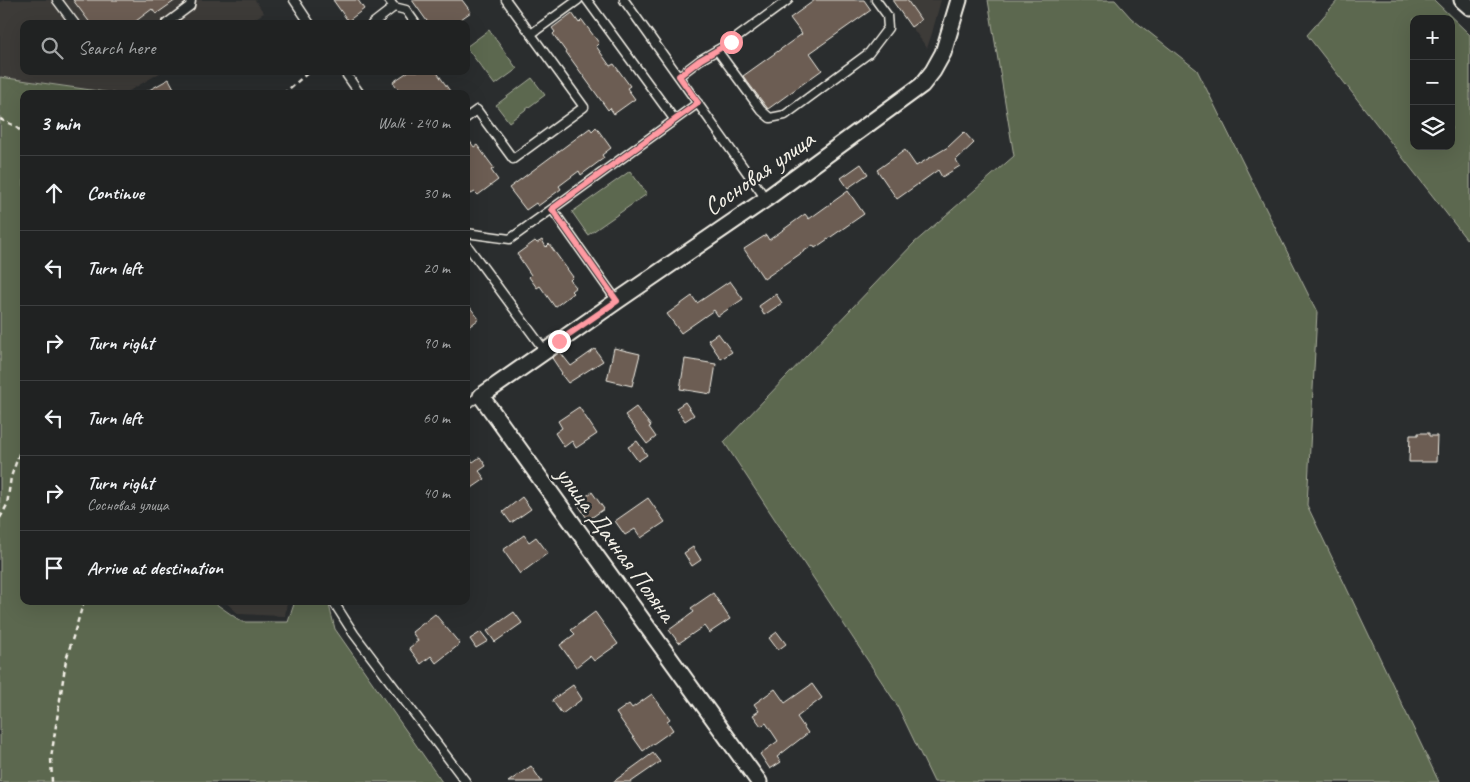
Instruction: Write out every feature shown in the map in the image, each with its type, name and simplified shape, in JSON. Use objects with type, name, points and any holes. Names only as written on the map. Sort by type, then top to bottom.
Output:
[{"type":"street","name":"Сосновая улица","points":[[545,351],[766,199],[922,85],[933,71],[943,53],[959,0]]},
{"type":"street","points":[[1462,0],[1470,7]]},
{"type":"street","points":[[481,396],[545,351]]},
{"type":"street","name":"улица Дачная Поляна","points":[[481,396],[759,782]]},
{"type":"lane","points":[[57,0],[72,20]]},
{"type":"lane","points":[[171,20],[190,6],[191,0]]},
{"type":"lane","points":[[294,0],[307,20]]},
{"type":"lane","points":[[389,0],[394,7],[406,10],[413,20]]},
{"type":"lane","points":[[470,115],[477,110],[513,159],[584,107],[506,0]]},
{"type":"lane","points":[[531,34],[578,0]]},
{"type":"lane","points":[[587,0],[674,120]]},
{"type":"lane","points":[[624,0],[766,199]]},
{"type":"lane","points":[[679,76],[700,60],[731,42],[788,0]]},
{"type":"lane","points":[[717,50],[761,110],[770,118],[785,115],[869,53],[888,28],[887,15],[876,0]]},
{"type":"lane","points":[[379,20],[394,7]]},
{"type":"lane","points":[[347,75],[357,90]]},
{"type":"lane","points":[[470,234],[510,239],[698,103]]},
{"type":"lane","points":[[552,209],[617,301]]},
{"type":"lane","points":[[470,249],[545,351]]},
{"type":"lane","points":[[470,402],[481,396]]},
{"type":"lane","points":[[336,605],[354,634],[466,782]]},
{"type":"path","points":[[288,90],[305,75]]},
{"type":"path","points":[[0,119],[20,130]]},
{"type":"path","points":[[0,518],[7,505],[11,477],[20,451]]},
{"type":"path","points":[[52,782],[51,758],[66,660],[83,605]]},
{"type":"shaded area","points":[[4,0],[255,0],[264,13],[252,20],[20,20],[20,75],[156,75],[131,90],[91,90],[0,77],[0,2]]},
{"type":"shaded area","points":[[892,0],[941,0],[927,48]]},
{"type":"shaded area","points":[[229,605],[286,605],[285,616],[239,614]]},
{"type":"green space","points":[[988,0],[1115,0],[1131,18],[1197,70],[1317,312],[1307,505],[1439,782],[934,782],[897,705],[724,442],[914,243],[1014,156]]},
{"type":"green space","points":[[1338,0],[1434,0],[1449,15],[1410,15],[1410,150],[1455,150],[1455,20],[1470,35],[1470,239],[1467,240],[1307,35]]},
{"type":"green space","points":[[489,30],[517,69],[495,85],[470,52],[470,44]]},
{"type":"green space","points":[[0,77],[91,90],[20,90],[20,605],[218,605],[242,622],[288,622],[294,605],[329,605],[335,629],[442,782],[0,782]]},
{"type":"green space","points":[[532,78],[545,95],[509,122],[496,105]]},
{"type":"green space","points":[[630,171],[647,194],[588,235],[572,212]]},
{"type":"building","points":[[73,0],[176,0],[156,14],[152,9],[137,20],[88,20]]},
{"type":"building","points":[[333,0],[358,0],[364,9],[347,20]]},
{"type":"building","points":[[412,0],[462,0],[471,12],[460,20],[426,20]]},
{"type":"building","points":[[815,0],[864,0],[871,10],[810,53],[822,70],[768,109],[743,76],[802,34],[790,18]]},
{"type":"building","points":[[892,0],[907,0],[921,20],[911,27]]},
{"type":"building","points":[[572,13],[579,23],[582,20],[599,43],[596,46],[610,66],[614,64],[630,86],[627,88],[635,99],[614,114],[610,108],[608,110],[553,34],[555,32],[552,28]]},
{"type":"building","points":[[403,75],[439,75],[449,90],[399,90],[393,82]]},
{"type":"building","points":[[169,79],[175,90],[149,90]]},
{"type":"building","points":[[596,127],[611,148],[602,155],[604,158],[581,175],[579,171],[559,186],[561,189],[538,206],[536,203],[526,210],[509,188],[590,128],[592,131]]},
{"type":"building","points":[[964,132],[974,143],[956,160],[960,166],[942,177],[938,170],[897,199],[877,170],[905,150],[916,166],[948,147]]},
{"type":"building","points":[[470,142],[474,147],[477,145],[494,168],[491,170],[498,180],[478,195],[475,192],[471,194]]},
{"type":"building","points":[[861,164],[868,174],[848,188],[841,178]]},
{"type":"building","points":[[848,191],[864,214],[815,248],[813,245],[764,279],[744,249],[766,235],[769,240],[805,214],[809,219]]},
{"type":"building","points":[[542,240],[546,247],[549,244],[573,277],[570,280],[576,287],[571,291],[573,293],[555,307],[540,286],[537,288],[529,277],[531,275],[517,254],[535,241],[537,243]]},
{"type":"building","points":[[730,281],[743,299],[718,316],[714,310],[681,333],[667,314],[692,296],[697,303]]},
{"type":"building","points":[[776,294],[782,303],[764,315],[759,306]]},
{"type":"building","points":[[470,307],[479,319],[470,326]]},
{"type":"building","points":[[718,333],[732,352],[721,359],[708,340]]},
{"type":"building","points":[[614,348],[640,354],[632,386],[607,380]]},
{"type":"building","points":[[595,349],[603,361],[568,383],[552,358],[560,352],[571,366]]},
{"type":"building","points":[[685,359],[716,364],[711,394],[680,389]]},
{"type":"building","points":[[685,402],[694,415],[685,421],[676,408]]},
{"type":"building","points":[[579,407],[597,434],[576,448],[572,441],[564,447],[555,433],[562,428],[558,421]]},
{"type":"building","points":[[636,407],[651,426],[649,427],[656,437],[647,444],[625,415]]},
{"type":"building","points":[[1418,433],[1429,433],[1429,436],[1437,436],[1436,462],[1409,462],[1410,435],[1418,435]]},
{"type":"building","points":[[637,441],[647,455],[638,461],[628,447]]},
{"type":"building","points":[[480,457],[486,466],[479,471],[485,479],[470,489],[470,459],[473,462]]},
{"type":"building","points":[[592,492],[604,509],[588,520],[577,503]]},
{"type":"building","points":[[522,497],[531,509],[511,523],[503,512]]},
{"type":"building","points":[[648,498],[665,522],[641,538],[635,529],[625,535],[615,521]]},
{"type":"building","points":[[524,535],[529,542],[536,537],[548,553],[520,574],[503,550]]},
{"type":"building","points":[[693,547],[701,560],[692,566],[684,553]]},
{"type":"building","points":[[713,593],[730,619],[709,633],[704,626],[679,643],[669,630],[694,612],[691,608]]},
{"type":"building","points":[[514,612],[522,623],[495,642],[487,631]]},
{"type":"building","points":[[595,612],[618,644],[594,661],[590,656],[576,667],[560,645],[575,634],[571,630]]},
{"type":"building","points":[[435,614],[460,644],[436,663],[431,656],[421,664],[409,648],[418,641],[412,632]]},
{"type":"building","points":[[481,632],[488,641],[476,648],[470,639]]},
{"type":"building","points":[[777,632],[786,644],[778,650],[769,638]]},
{"type":"building","points":[[812,684],[822,698],[797,717],[808,733],[777,757],[781,762],[770,769],[760,754],[778,741],[766,723],[761,726],[753,715],[759,711],[754,704],[775,689],[785,703]]},
{"type":"building","points":[[573,685],[582,699],[562,714],[552,700]]},
{"type":"building","points":[[652,694],[670,719],[667,721],[673,730],[643,751],[616,713],[629,704],[632,708]]},
{"type":"building","points":[[653,753],[660,762],[631,782],[613,782]]},
{"type":"building","points":[[531,766],[542,782],[508,782]]},
{"type":"route","points":[[559,341],[617,301],[552,209],[698,103],[679,76],[700,60],[731,42]]}]
